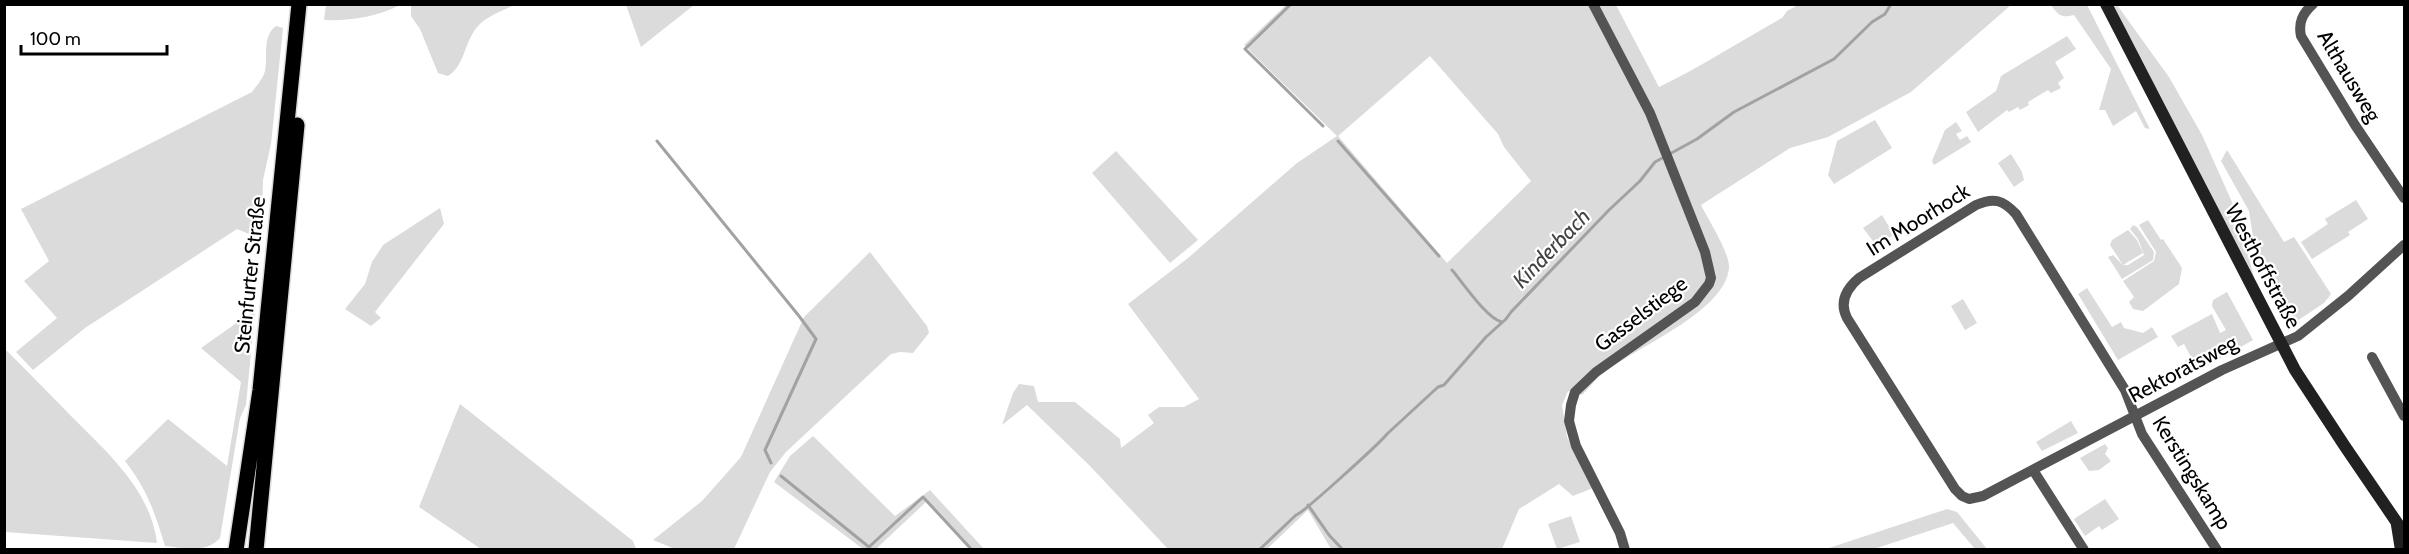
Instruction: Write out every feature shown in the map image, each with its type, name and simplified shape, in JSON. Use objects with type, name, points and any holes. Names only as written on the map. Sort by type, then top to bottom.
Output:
[{"type":"main road","name":"Steinfurter Straße","points":[[236,549],[260,390],[299,4]]},
{"type":"main road","name":"Steinfurter Straße","points":[[256,549],[309,4]]},
{"type":"street","name":"Gasselstiege","points":[[1593,4],[1650,113],[1705,252],[1711,278],[1695,302],[1596,372],[1575,392],[1569,421],[1576,446],[1626,549]]},
{"type":"street","name":"Westhoffstraße","points":[[2106,4],[2281,343],[2326,418],[2401,529]]},
{"type":"street","name":"Althausweg","points":[[2313,4],[2305,12],[2301,21],[2301,36],[2355,125],[2404,198]]},
{"type":"street","name":"Im Moorhock","points":[[1962,496],[1955,489],[1847,318],[1843,305],[1847,290],[1859,278],[1877,269],[1976,205],[1989,200],[2001,201],[2016,214],[2126,390],[2134,417]]},
{"type":"street","name":"Rektoratsweg","points":[[1962,496],[1969,499],[1979,497],[2247,358],[2298,336],[2321,319],[2404,245]]},
{"type":"street","points":[[2372,357],[2404,416]]},
{"type":"street","name":"Kerstingskamp","points":[[2134,417],[2142,434],[2217,549]]},
{"type":"street","points":[[2034,470],[2084,549]]},
{"type":"street","points":[[2401,529],[2401,549]]},
{"type":"shaded area","points":[[326,4],[400,5],[353,19],[324,20]]},
{"type":"shaded area","points":[[411,4],[514,5],[492,15],[480,24],[471,37],[462,59],[448,76],[438,73],[420,29],[411,16]]},
{"type":"shaded area","points":[[626,4],[694,5],[641,47]]},
{"type":"shaded area","points":[[1286,5],[1616,5],[1659,87],[1782,18],[1787,11],[1798,5],[2011,5],[1911,92],[1828,137],[1790,148],[1701,205],[1722,245],[1728,262],[1729,268],[1724,284],[1712,300],[1695,315],[1616,364],[1598,377],[1582,395],[1568,391],[1562,405],[1567,437],[1593,488],[1573,496],[1559,484],[1519,509],[1502,549],[1331,549],[1308,510],[1267,549],[1168,549],[1090,466],[1027,405],[1002,425],[1013,393],[1019,384],[1034,386],[1038,402],[1075,402],[1120,439],[1121,448],[1154,423],[1148,415],[1159,407],[1184,407],[1199,399],[1128,304],[1188,258],[1297,163],[1337,136],[1244,45]],"holes":[[[1430,56],[1498,134],[1504,147],[1531,181],[1447,263],[1338,136]]]},
{"type":"shaded area","points":[[2051,5],[2087,5],[2150,129],[2145,128],[2136,111],[2113,126],[2105,110],[2099,110],[2111,69],[2074,15],[2061,15]]},
{"type":"shaded area","points":[[2111,5],[2117,5],[2169,77],[2202,135],[2236,211],[2254,277],[2249,273]]},
{"type":"shaded area","points":[[276,26],[283,28],[271,144],[263,180],[261,239],[237,229],[85,328],[33,370],[16,352],[57,318],[24,281],[49,261],[21,209],[252,92],[264,74],[267,41]]},
{"type":"shaded area","points":[[2067,36],[2076,49],[2055,62],[2064,78],[2058,83],[2061,88],[2051,93],[2048,90],[2028,102],[2029,105],[2020,110],[2018,107],[2009,112],[2007,110],[1978,132],[1966,112],[1996,91],[2001,76]]},
{"type":"shaded area","points":[[1875,120],[1892,148],[1834,184],[1828,175],[1837,141]]},
{"type":"shaded area","points":[[1956,122],[1962,131],[1956,134],[1960,140],[1967,136],[1971,142],[1934,165],[1932,161],[1945,130]]},
{"type":"shaded area","points":[[2227,150],[2284,242],[2294,237],[2331,294],[2324,303],[2297,321],[2294,320],[2254,244],[2249,211],[2221,161]]},
{"type":"shaded area","points":[[1116,151],[1198,240],[1170,263],[1092,173]]},
{"type":"shaded area","points":[[2011,154],[2024,180],[2014,187],[1998,163]]},
{"type":"shaded area","points":[[2356,200],[2368,219],[2348,232],[2350,235],[2312,259],[2301,242],[2328,224],[2325,219]]},
{"type":"shaded area","points":[[440,208],[444,224],[375,312],[381,318],[371,326],[345,309],[365,284],[372,262],[383,245]]},
{"type":"shaded area","points":[[1882,215],[1894,235],[1876,245],[1863,228]]},
{"type":"shaded area","points":[[2148,220],[2182,268],[2179,284],[2143,311],[2133,309],[2129,302],[2134,297],[2123,281],[2154,261],[2156,252],[2139,225]]},
{"type":"shaded area","points":[[2133,225],[2137,227],[2154,252],[2153,260],[2122,279],[2108,257],[2113,255],[2123,265],[2128,265],[2144,255],[2138,239],[2130,229]]},
{"type":"shaded area","points":[[2128,230],[2137,240],[2143,253],[2123,265],[2110,245],[2112,240]]},
{"type":"shaded area","points":[[870,252],[927,326],[929,333],[913,353],[891,354],[786,452],[770,472],[734,549],[675,549],[653,540],[702,501],[741,457],[804,317]]},
{"type":"shaded area","points":[[2087,288],[2112,327],[2121,322],[2124,328],[2143,333],[2152,327],[2158,337],[2118,360],[2078,294]]},
{"type":"shaded area","points":[[2227,292],[2253,340],[2192,374],[2185,361],[2191,357],[2184,344],[2178,347],[2171,336],[2212,314],[2220,333],[2226,330],[2212,306],[2213,300]]},
{"type":"shaded area","points":[[1963,299],[1977,323],[1965,330],[1951,306]]},
{"type":"shaded area","points":[[255,310],[246,405],[240,418],[220,538],[201,548],[165,546],[150,502],[125,461],[168,419],[227,466],[241,382],[201,348]]},
{"type":"shaded area","points":[[4,348],[126,474],[146,506],[157,543],[5,532]]},
{"type":"shaded area","points":[[460,404],[633,541],[636,549],[481,549],[419,507]]},
{"type":"shaded area","points":[[2071,421],[2078,433],[2042,451],[2036,442]]},
{"type":"shaded area","points":[[813,436],[895,516],[930,490],[984,549],[970,549],[927,501],[876,549],[863,549],[774,482],[790,456]]},
{"type":"shaded area","points":[[2105,444],[2108,448],[2105,454],[2111,461],[2099,470],[2089,471],[2080,458]]},
{"type":"shaded area","points":[[2105,499],[2119,519],[2102,530],[2099,526],[2085,536],[2074,519]]},
{"type":"shaded area","points":[[1947,509],[1957,512],[1987,549],[1975,549],[1953,523],[1874,549],[1826,549]]},
{"type":"shaded area","points":[[1571,516],[1580,542],[1557,549],[1548,524]]},
{"type":"waterway","points":[[1291,4],[1245,49],[1323,126]]},
{"type":"waterway","name":"Kinderbach","points":[[1259,550],[1438,387],[1444,385],[1486,337],[1640,181],[1655,162],[1697,139],[1734,112],[1834,59],[1872,22],[1885,14],[1891,4]]},
{"type":"waterway","points":[[657,141],[816,339],[765,450],[771,463]]},
{"type":"waterway","points":[[1338,141],[1439,256]]},
{"type":"waterway","points":[[1452,270],[1482,308],[1502,322]]},
{"type":"waterway","points":[[781,476],[869,547],[923,497],[972,550]]},
{"type":"waterway","points":[[1308,505],[1329,535],[1343,550]]}]
